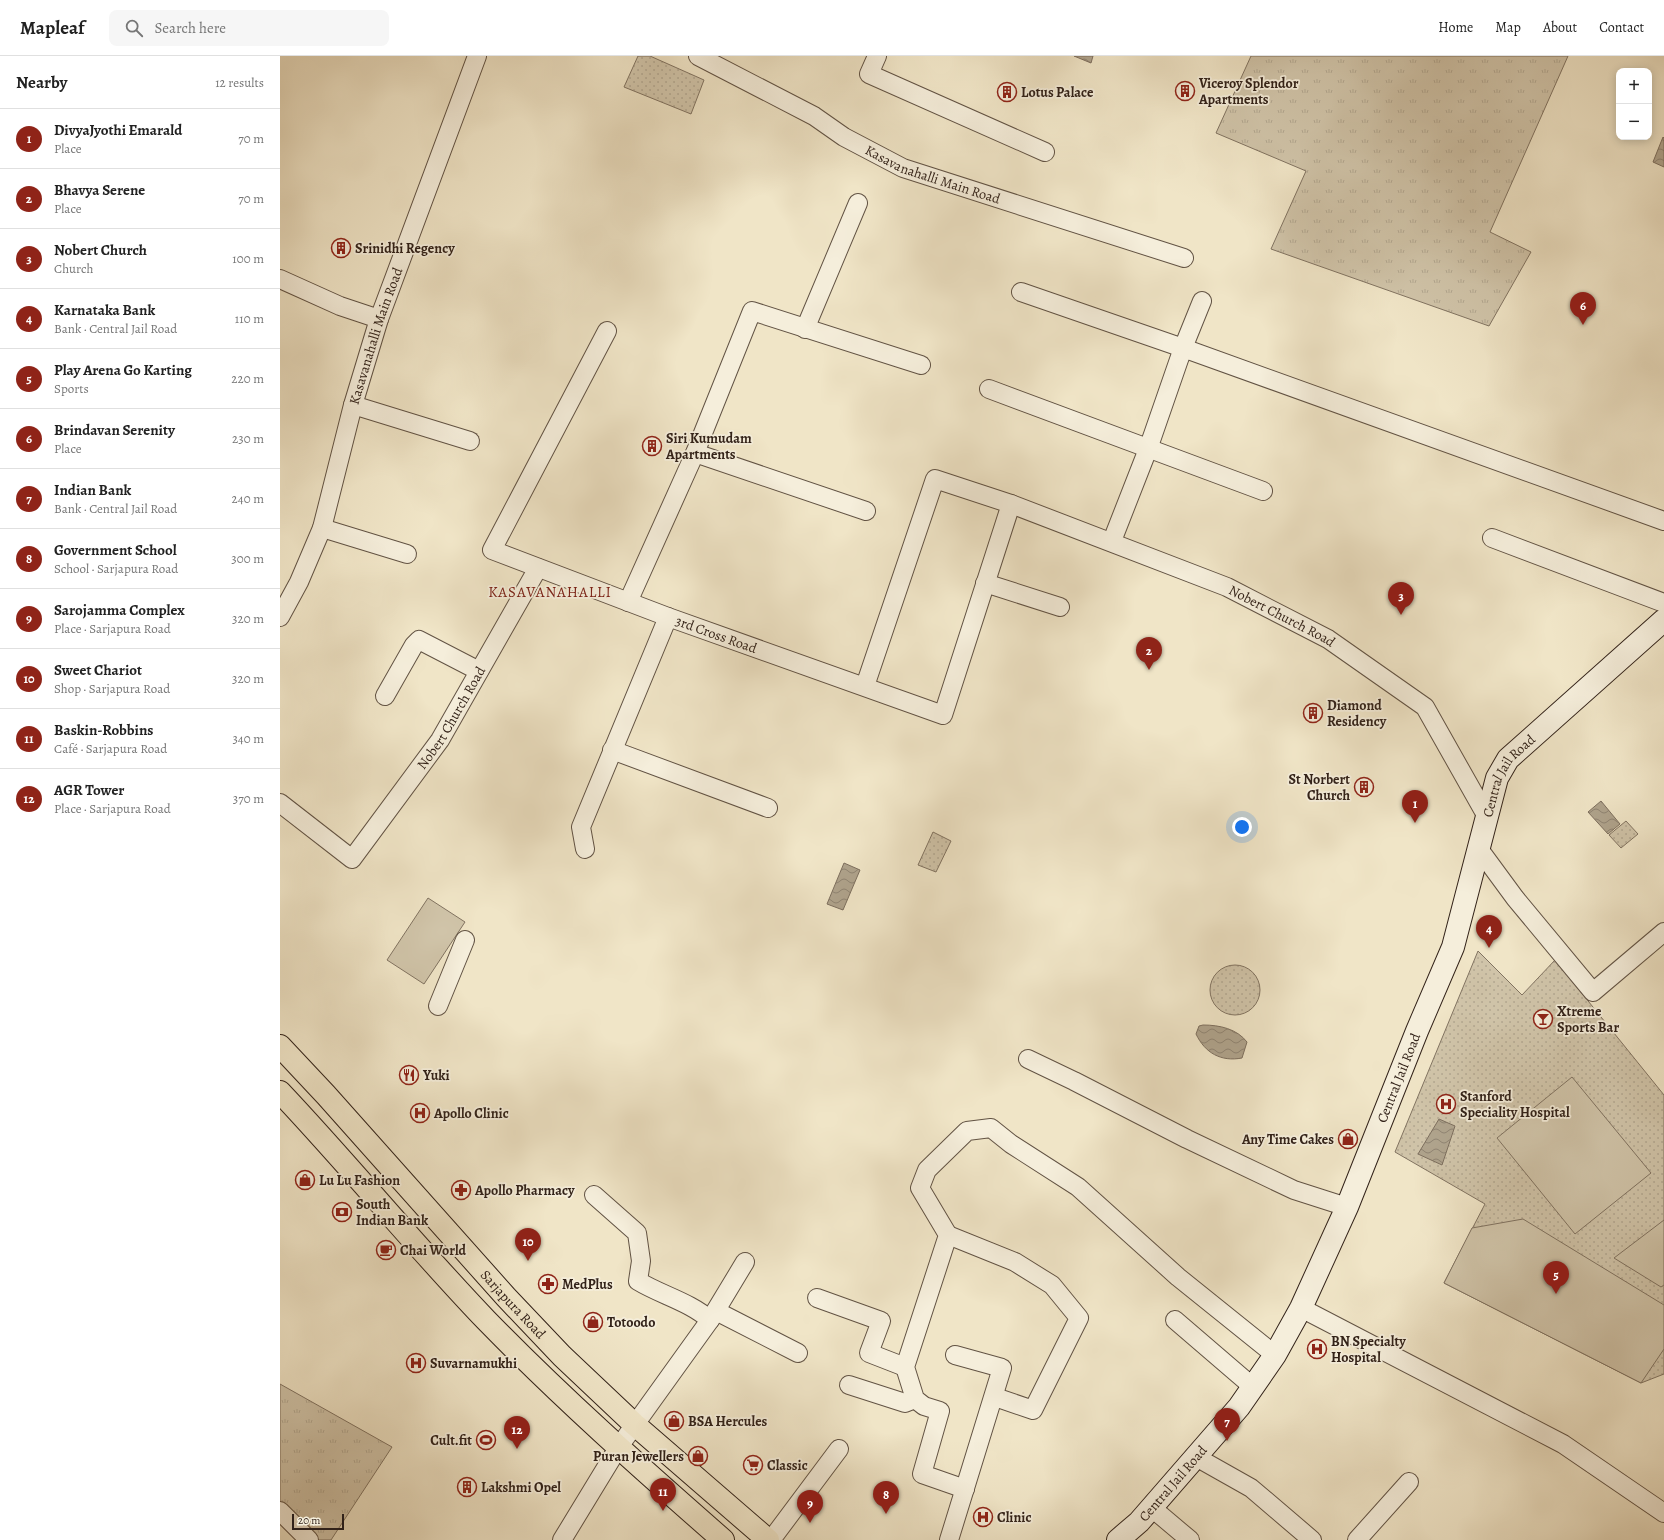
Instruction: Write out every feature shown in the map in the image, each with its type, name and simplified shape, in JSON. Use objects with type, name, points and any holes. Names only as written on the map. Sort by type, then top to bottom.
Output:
[{"type":"main road","name":"Central Jail Road","points":[[1118,1540],[1139,1522],[1152,1508],[1239,1407],[1275,1356],[1301,1308],[1347,1207],[1417,1031],[1453,947],[1479,850],[1486,815],[1497,778],[1508,759],[1664,620]]},
{"type":"main road","name":"Sarjapura Road","points":[[280,1046],[326,1095],[506,1297],[562,1356],[634,1424],[770,1540]]},
{"type":"main road","points":[[280,1092],[485,1318],[536,1370],[618,1448],[723,1540]]},
{"type":"main road","points":[[305,1118],[326,1095]]},
{"type":"street","name":"Kasavanahalli Main Road","points":[[280,617],[299,582],[322,528],[353,405],[379,319],[477,56]]},
{"type":"street","name":"Kasavanahalli Main Road","points":[[698,56],[814,116],[844,137],[903,168],[1184,258]]},
{"type":"street","points":[[877,56],[870,74],[1045,152]]},
{"type":"street","points":[[805,329],[858,203]]},
{"type":"street","points":[[280,279],[340,306],[379,319]]},
{"type":"street","points":[[1021,292],[1183,348],[1664,521]]},
{"type":"street","points":[[1112,541],[1148,449],[1183,348],[1202,300]]},
{"type":"street","points":[[628,602],[695,453],[752,311],[921,365]]},
{"type":"street","name":"3rd Cross Road","points":[[607,331],[492,550],[668,617],[943,715],[984,583]]},
{"type":"street","points":[[988,389],[1263,491]]},
{"type":"street","points":[[353,405],[470,441]]},
{"type":"street","points":[[695,453],[866,511]]},
{"type":"street","name":"Nobert Church Road","points":[[865,686],[936,479],[1011,504],[1112,541],[1228,587],[1328,639],[1425,708],[1486,815]]},
{"type":"street","points":[[1011,504],[984,583],[1060,607]]},
{"type":"street","points":[[322,528],[407,554]]},
{"type":"street","points":[[1492,538],[1664,602]]},
{"type":"street","name":"Nobert Church Road","points":[[280,803],[352,858],[440,740],[538,568]]},
{"type":"street","points":[[585,849],[581,827],[668,617]]},
{"type":"street","points":[[385,696],[414,644],[418,640],[479,671]]},
{"type":"street","points":[[612,750],[768,808]]},
{"type":"street","points":[[1479,850],[1515,898],[1593,992],[1664,932]]},
{"type":"street","points":[[438,1006],[465,940]]},
{"type":"street","points":[[1028,1059],[1187,1139],[1294,1190],[1347,1207]]},
{"type":"street","points":[[995,1396],[1033,1410],[1079,1318],[1052,1285],[1015,1262],[948,1235],[920,1188],[927,1170],[967,1131],[991,1128],[1011,1144],[1078,1187],[1178,1277],[1275,1356]]},
{"type":"street","points":[[594,1195],[637,1233],[641,1260],[638,1281],[650,1289],[798,1353]]},
{"type":"street","points":[[948,1235],[905,1367],[915,1399],[924,1406],[940,1411],[922,1474],[965,1489]]},
{"type":"street","points":[[562,1540],[618,1448],[713,1316],[745,1262]]},
{"type":"street","points":[[817,1298],[881,1321],[869,1353],[905,1367]]},
{"type":"street","points":[[1301,1308],[1563,1444],[1664,1513]]},
{"type":"street","points":[[1175,1320],[1253,1387]]},
{"type":"street","points":[[949,1540],[995,1396],[1002,1368],[955,1355]]},
{"type":"street","points":[[849,1385],[905,1403],[915,1399]]},
{"type":"street","points":[[770,1540],[839,1449]]},
{"type":"street","points":[[1196,1457],[1251,1488],[1312,1540]]},
{"type":"street","points":[[1357,1540],[1409,1482]]},
{"type":"street","points":[[1152,1508],[1190,1540]]},
{"type":"street","points":[[280,1511],[309,1540]]},
{"type":"green space","points":[[638,56],[650,56],[704,80],[691,114],[624,87]]},
{"type":"green space","points":[[1251,56],[1568,56],[1490,232],[1531,252],[1489,326],[1271,249],[1306,171],[1216,133]]},
{"type":"green space","points":[[1626,821],[1638,834],[1621,848],[1609,835]]},
{"type":"green space","points":[[933,832],[951,841],[936,872],[918,865]]},
{"type":"green space","points":[[428,898],[465,922],[424,984],[387,960]]},
{"type":"green space","points":[[1478,951],[1522,995],[1555,960],[1664,1095],[1664,1374],[1641,1383],[1444,1283],[1485,1204],[1395,1152]]},
{"type":"green space","points":[[1230,965],[1240,965],[1253,972],[1260,985],[1260,995],[1253,1008],[1240,1015],[1230,1015],[1221,1011],[1214,1004],[1210,995],[1210,985],[1214,976],[1221,969]]},
{"type":"green space","points":[[1572,1077],[1651,1173],[1575,1234],[1497,1138]]},
{"type":"green space","points":[[1523,1219],[1664,1305],[1664,1349],[1641,1383],[1444,1283],[1472,1228]]},
{"type":"green space","points":[[1664,1220],[1664,1285],[1661,1287],[1614,1258]]},
{"type":"green space","points":[[280,1384],[392,1447],[331,1540],[317,1540],[280,1503]]},
{"type":"water","points":[[1074,56],[1093,56],[1091,63]]},
{"type":"water","points":[[1663,137],[1664,138],[1664,167],[1653,162]]},
{"type":"water","points":[[1601,801],[1620,824],[1608,834],[1588,812]]},
{"type":"water","points":[[844,863],[860,870],[843,910],[827,904]]},
{"type":"water","points":[[1203,1025],[1228,1029],[1243,1038],[1247,1042],[1242,1058],[1227,1059],[1214,1055],[1209,1051],[1196,1034],[1199,1026]]},
{"type":"water","points":[[1439,1119],[1455,1126],[1442,1165],[1418,1154]]},
{"type":"place","name":"Viceroy Splendor Apartments","points":[[1185,91]]},
{"type":"place","name":"Lotus Palace","points":[[1007,92]]},
{"type":"place","name":"Srinidhi Regency","points":[[341,248]]},
{"type":"place","name":"Brindavan Serenity","points":[[1583,325]]},
{"type":"place","name":"Siri Kumudam Apartments","points":[[652,446]]},
{"type":"place","name":"Nobert Church","points":[[1401,615]]},
{"type":"place","name":"Bhavya Serene","points":[[1149,670]]},
{"type":"place","name":"Diamond Residency","points":[[1313,713]]},
{"type":"place","name":"St Norbert Church","points":[[1364,787]]},
{"type":"place","name":"DivyaJyothi Emarald","points":[[1415,823]]},
{"type":"place","name":"Karnataka Bank","points":[[1489,948]]},
{"type":"place","name":"Xtreme Sports Bar","points":[[1543,1019]]},
{"type":"place","name":"Yuki","points":[[409,1075]]},
{"type":"place","name":"Stanford Speciality Hospital","points":[[1446,1104]]},
{"type":"place","name":"Apollo Clinic","points":[[420,1113]]},
{"type":"place","name":"Any Time Cakes","points":[[1348,1139]]},
{"type":"place","name":"Lu Lu Fashion","points":[[305,1180]]},
{"type":"place","name":"Apollo Pharmacy","points":[[461,1190]]},
{"type":"place","name":"South Indian Bank","points":[[342,1212]]},
{"type":"place","name":"Chai World","points":[[386,1250]]},
{"type":"place","name":"Sweet Chariot","points":[[528,1261]]},
{"type":"place","name":"MedPlus","points":[[548,1284]]},
{"type":"place","name":"Play Arena Go Karting","points":[[1556,1294]]},
{"type":"place","name":"Totoodo","points":[[593,1322]]},
{"type":"place","name":"BN Specialty Hospital","points":[[1317,1349]]},
{"type":"place","name":"Suvarnamukhi","points":[[416,1363]]},
{"type":"place","name":"BSA Hercules","points":[[674,1421]]},
{"type":"place","name":"Cult.fit","points":[[486,1440]]},
{"type":"place","name":"Indian Bank","points":[[1227,1441]]},
{"type":"place","name":"AGR Tower","points":[[517,1449]]},
{"type":"place","name":"Puran Jewellers","points":[[698,1456]]},
{"type":"place","name":"Classic","points":[[753,1465]]},
{"type":"place","name":"Lakshmi Opel","points":[[467,1487]]},
{"type":"place","name":"Baskin-Robbins","points":[[663,1511]]},
{"type":"place","name":"Government School","points":[[886,1514]]},
{"type":"place","name":"Clinic","points":[[983,1517]]},
{"type":"place","name":"Sarojamma Complex","points":[[810,1523]]},
{"type":"district","name":"KASAVANAHALLI","points":[[550,592]]}]
